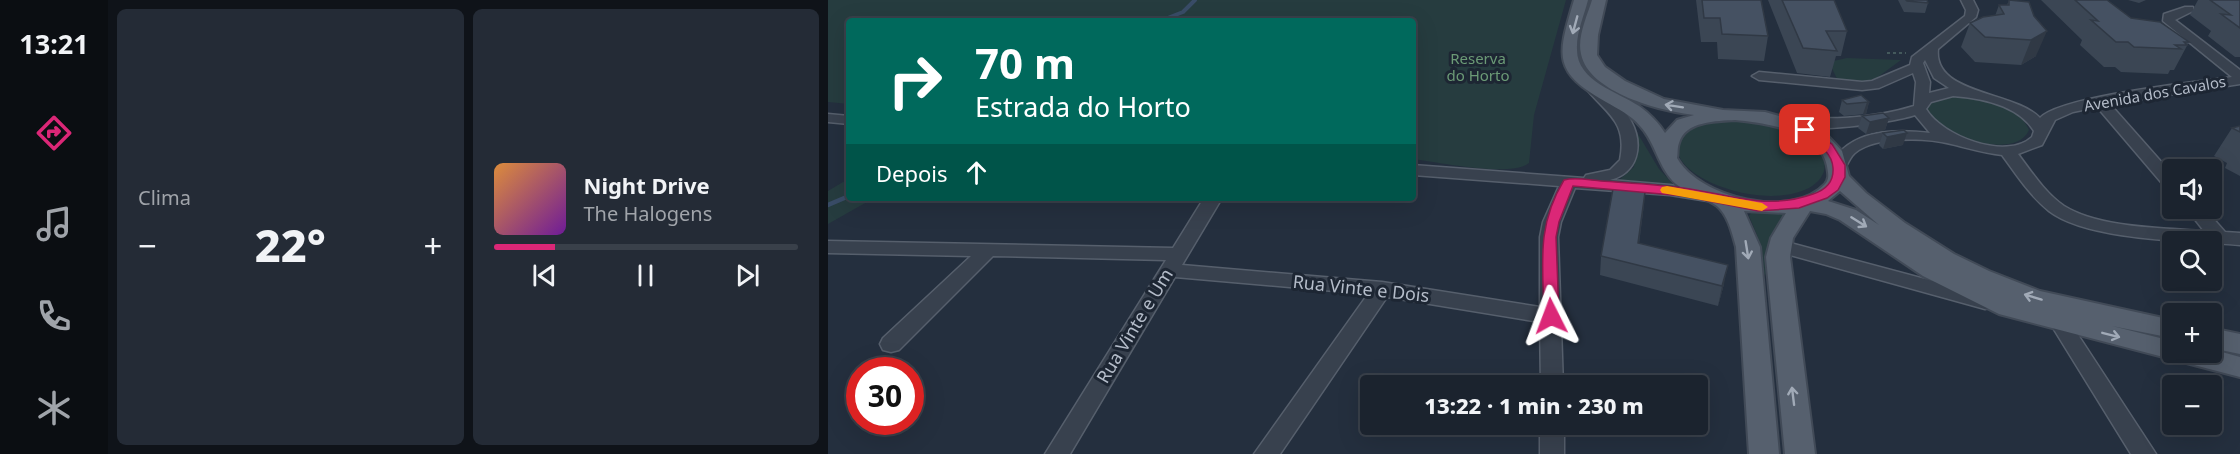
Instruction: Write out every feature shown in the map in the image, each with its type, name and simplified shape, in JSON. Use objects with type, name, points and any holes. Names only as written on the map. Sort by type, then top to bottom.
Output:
[{"type":"main road","points":[[1581,0],[1568,51],[1574,68],[1586,81],[1641,116],[1656,134],[1672,166],[1682,178],[1697,189],[1719,198],[1758,207],[1804,203],[1832,208],[1848,215],[1932,270],[2008,308],[2162,348]]},
{"type":"main road","points":[[1599,0],[1588,54],[1600,72],[1641,97],[1656,102],[1779,120],[1817,138],[1832,151],[1839,171],[1861,200],[1934,252],[1995,284],[2051,303],[2162,327]]},
{"type":"main road","points":[[1668,157],[1670,138],[1682,127],[1707,117],[1732,114]]},
{"type":"main road","points":[[1800,454],[1779,280],[1779,246],[1804,203],[1833,187],[1839,171]]},
{"type":"main road","points":[[1719,198],[1732,209],[1741,224],[1748,247],[1764,454]]},
{"type":"main road","points":[[2222,340],[2240,344]]},
{"type":"main road","points":[[2222,362],[2240,367]]},
{"type":"street","points":[[1964,143],[1931,127],[1922,118],[1920,106],[1923,82],[1917,67],[1917,60],[1970,17],[1972,10],[1966,0]]},
{"type":"street","points":[[2189,9],[2169,17],[2168,26],[2240,78]]},
{"type":"street","points":[[1932,48],[1930,62],[1937,75],[1955,87],[2011,105],[2025,112],[2036,121],[2041,130]]},
{"type":"street","points":[[1759,76],[1862,86],[1874,84],[1917,67]]},
{"type":"street","name":"Avenida dos Cavalos","points":[[2006,150],[2033,144],[2040,138],[2041,130],[2049,117],[2070,109],[2240,78]]},
{"type":"street","points":[[1569,182],[1615,174],[1624,168],[1630,157],[1628,132],[1622,119],[1586,81]]},
{"type":"street","points":[[1779,120],[1827,124],[1871,122],[1920,106],[1941,94],[1973,94]]},
{"type":"street","points":[[2101,103],[2162,173]]},
{"type":"street","name":"Avenida dos Cavalos","points":[[2011,105],[2070,109]]},
{"type":"street","points":[[828,118],[846,120]]},
{"type":"street","points":[[1839,171],[1845,153],[1870,140],[1916,136],[2006,150],[2054,207],[2072,217],[2120,227],[2162,231]]},
{"type":"street","points":[[1416,170],[1670,190],[1719,198]]},
{"type":"street","points":[[1552,375],[1549,237],[1552,222],[1569,182]]},
{"type":"street","name":"Rua Vinte e Um","points":[[1057,454],[1211,201]]},
{"type":"street","points":[[2203,219],[2214,231]]},
{"type":"street","points":[[2222,237],[2240,239]]},
{"type":"street","points":[[1779,246],[2008,308]]},
{"type":"street","name":"Rua Vinte e Dois","points":[[828,247],[987,251],[1174,262],[1382,289],[1551,316]]},
{"type":"street","points":[[891,344],[987,251]]},
{"type":"street","points":[[1266,454],[1382,289]]},
{"type":"street","points":[[2061,323],[2144,454]]},
{"type":"street","points":[[1552,435],[1552,454]]},
{"type":"green space","name":"Reserva do Horto","points":[[828,0],[1566,0],[1534,115],[1529,163],[1507,169],[1474,168],[1416,159],[1416,18],[846,18],[846,104],[828,102]]},
{"type":"green space","points":[[1847,58],[1901,60],[1863,88],[1837,79],[1829,62]]},
{"type":"green space","points":[[1947,97],[1994,102],[2015,112],[2029,130],[2022,138],[2000,145],[1972,141],[1959,136],[1936,125],[1927,111],[1929,104]]},
{"type":"green space","points":[[1715,119],[1764,120],[1807,138],[1824,158],[1825,168],[1822,176],[1809,188],[1783,195],[1754,195],[1725,188],[1700,177],[1683,163],[1678,148],[1687,132]]},
{"type":"green space","points":[[1638,134],[1659,169],[1675,186],[1617,182],[1634,167],[1636,135]]},
{"type":"green space","points":[[846,182],[846,201],[869,201],[828,224],[828,191]]},
{"type":"green space","points":[[1788,212],[1769,239],[1767,275],[1763,274],[1757,235],[1749,216],[1751,213]]},
{"type":"building","points":[[1702,0],[1761,0],[1768,36],[1722,34],[1720,18],[1704,18]]},
{"type":"building","points":[[1782,0],[1834,0],[1847,31],[1826,31],[1837,51],[1803,48]]},
{"type":"building","points":[[1927,0],[1928,3],[1907,1]]},
{"type":"building","points":[[2009,0],[2029,2],[2034,16],[2047,31],[2031,40],[1985,37],[1970,23],[1983,17],[2004,14],[1999,5],[2009,5]]},
{"type":"building","points":[[2075,0],[2107,0],[2131,18],[2160,22],[2189,42],[2184,42],[2187,45],[2175,45],[2181,49],[2134,47],[2128,42],[2116,42],[2091,20],[2098,21]]},
{"type":"building","points":[[2210,0],[2240,0],[2240,28],[2221,14],[2231,15]]},
{"type":"building","points":[[1861,95],[1869,102],[1847,104],[1842,100]]},
{"type":"building","points":[[1883,113],[1889,118],[1870,122],[1862,116]]},
{"type":"building","points":[[2240,126],[2240,132],[2232,128]]},
{"type":"building","points":[[1904,130],[1907,133],[1887,137],[1883,133]]},
{"type":"building","points":[[1614,183],[1646,185],[1638,243],[1728,265],[1722,286],[1601,256]]},
{"type":"waterway","points":[[1168,18],[1183,12],[1195,0]]},
{"type":"waterway","points":[[828,205],[846,197]]},
{"type":"slow traffic","points":[[1667,190],[1762,207]]},
{"type":"route","points":[[1551,316],[1549,237],[1552,222],[1569,182],[1670,190],[1758,207],[1794,206],[1822,195],[1833,187],[1839,177],[1839,165],[1828,146],[1805,130]]}]
